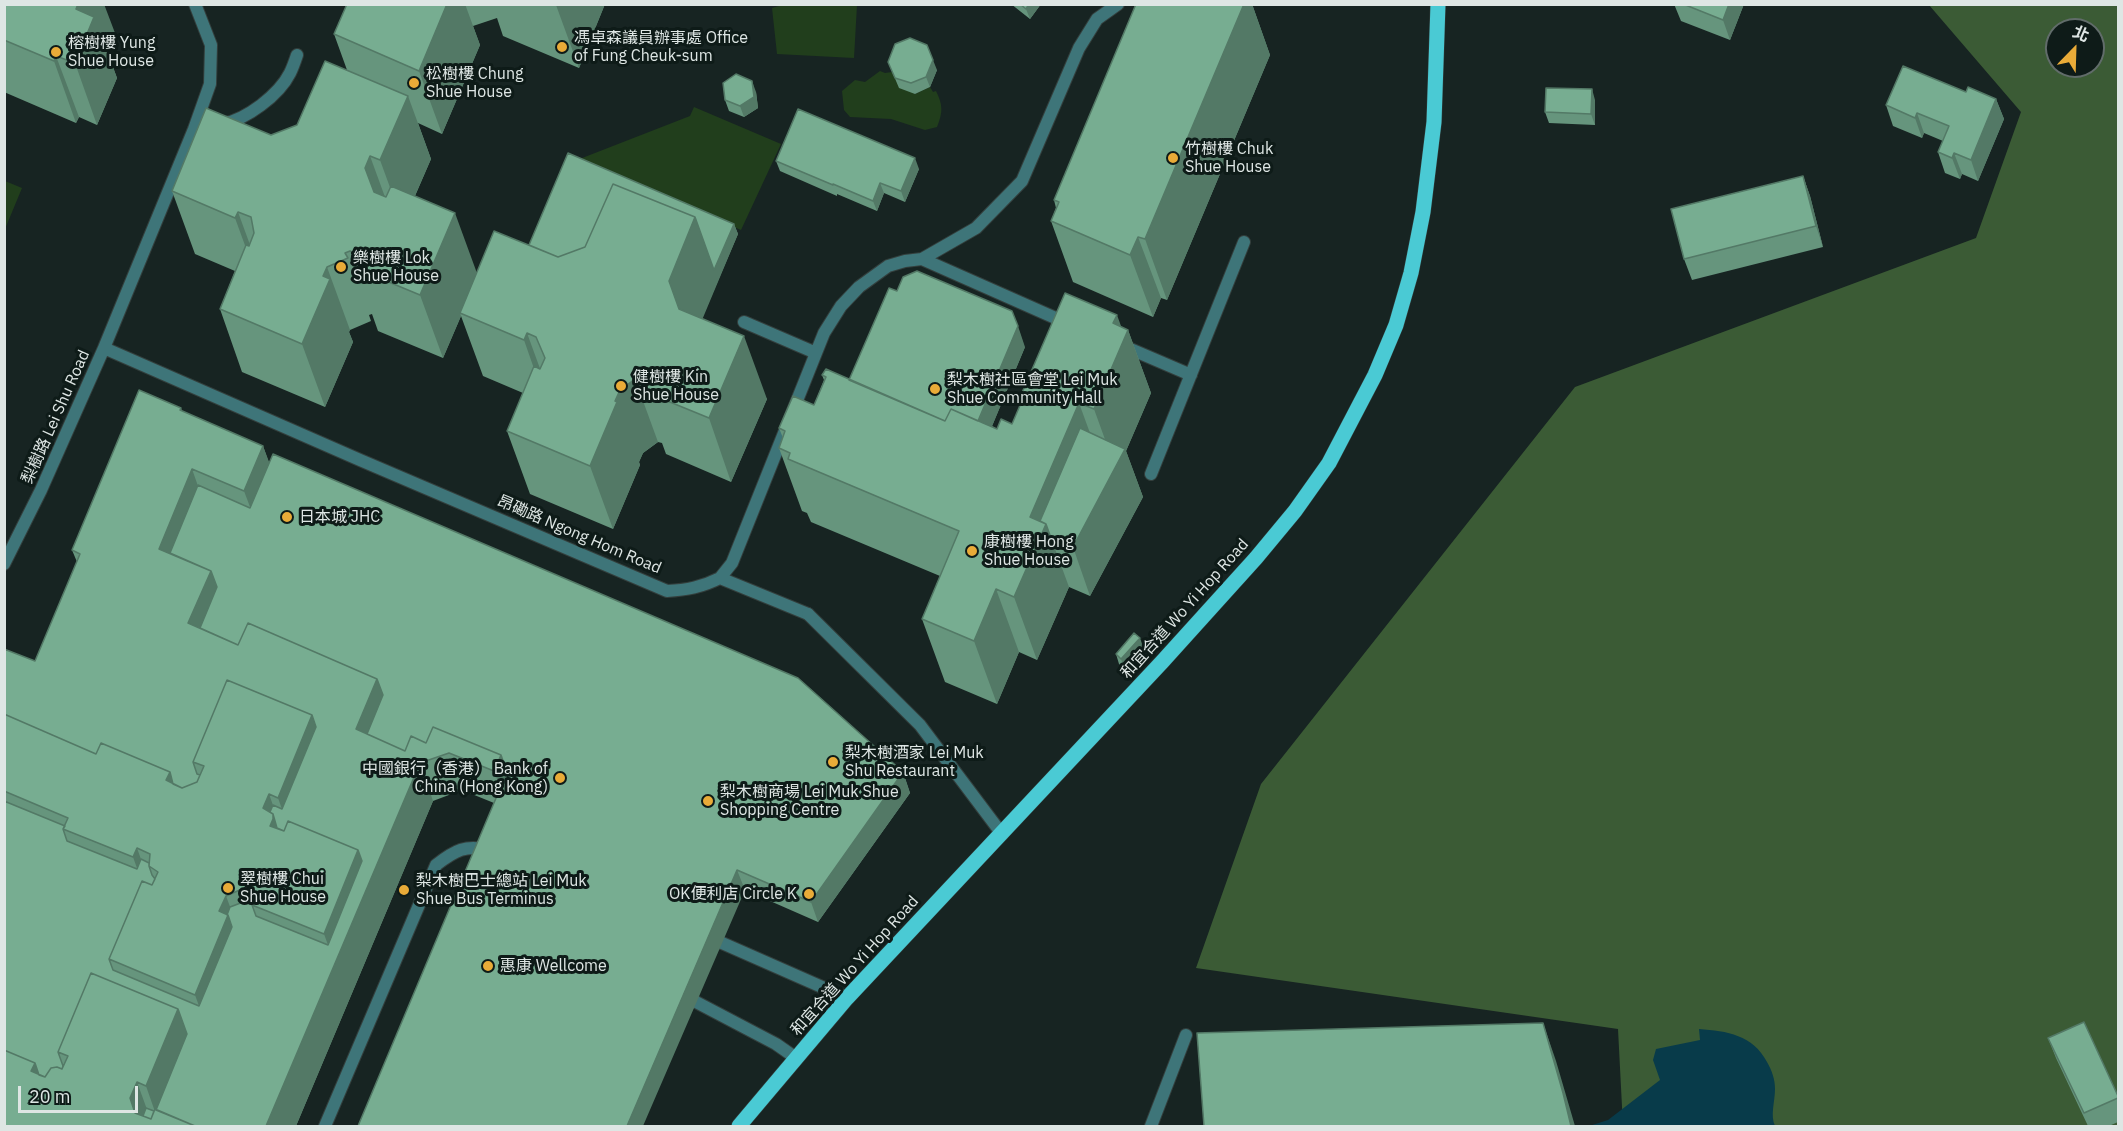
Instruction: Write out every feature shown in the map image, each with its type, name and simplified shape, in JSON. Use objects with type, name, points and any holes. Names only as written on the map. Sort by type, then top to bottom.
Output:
[{"type":"main road","name":"和宜合道 Wo Yi Hop Road","points":[[739,1126],[847,998],[1002,834],[1256,558],[1295,511],[1329,463],[1375,375],[1396,325],[1411,273],[1423,212],[1434,122],[1438,4]]},
{"type":"street","name":"梨樹路 Lei Shu Road","points":[[4,564],[41,490],[204,127],[210,84],[211,45],[195,4]]},
{"type":"street","points":[[1002,834],[920,725],[808,614],[720,578],[732,563],[824,333],[841,306],[859,286],[888,266],[922,259],[976,228],[1022,181],[1079,48],[1097,18],[1100,4]]},
{"type":"street","points":[[1097,18],[1118,4]]},
{"type":"street","points":[[204,127],[234,122],[271,98],[290,74],[297,55]]},
{"type":"street","points":[[1151,474],[1244,242]]},
{"type":"street","points":[[922,259],[1076,330]]},
{"type":"street","points":[[744,322],[816,353]]},
{"type":"street","points":[[1106,339],[1191,375]]},
{"type":"street","name":"昂磡路 Ngong Hom Road","points":[[105,348],[667,591],[687,590],[720,578]]},
{"type":"street","points":[[325,1126],[436,865],[455,850],[480,847],[491,851]]},
{"type":"street","points":[[722,943],[847,998]]},
{"type":"street","points":[[696,1002],[776,1044],[796,1058]]},
{"type":"street","points":[[1151,1126],[1186,1035]]},
{"type":"green space","points":[[782,5],[857,5],[854,58],[777,54],[772,8]]},
{"type":"green space","points":[[1929,5],[2118,5],[2118,1126],[1623,1126],[1618,1029],[1196,968],[1261,784],[1575,387],[1976,238],[2021,112]]},
{"type":"green space","points":[[880,71],[892,72],[915,94],[930,87],[933,92],[936,91],[941,109],[937,127],[925,130],[891,119],[850,117],[844,110],[842,91],[855,80],[865,82]]},
{"type":"green space","points":[[694,107],[781,144],[741,230],[577,160],[690,116]]},
{"type":"green space","points":[[5,181],[22,188],[5,229]]},
{"type":"water","points":[[1699,1029],[1738,1036],[1747,1040],[1761,1053],[1773,1075],[1775,1126],[1589,1126],[1608,1120],[1660,1080],[1653,1060],[1656,1049],[1700,1040]]},
{"type":"building","points":[[4,4],[78,4],[76,9],[94,17],[75,63],[56,56],[54,61],[4,40]]},
{"type":"building","points":[[347,4],[447,4],[419,71],[334,34]]},
{"type":"building","points":[[1136,4],[1244,4],[1145,239],[1138,237],[1130,255],[1051,221],[1059,202],[1054,200]]},
{"type":"building","points":[[1683,4],[1729,4],[1723,20]]},
{"type":"building","points":[[910,38],[927,45],[933,60],[926,77],[911,83],[895,78],[888,62],[895,44]]},
{"type":"building","points":[[325,61],[408,96],[380,160],[370,156],[365,168],[374,192],[386,197],[391,186],[455,213],[420,295],[355,268],[361,256],[350,251],[345,253],[348,258],[327,267],[323,276],[330,279],[302,344],[220,309],[246,245],[249,246],[254,233],[251,217],[238,212],[235,218],[172,191],[206,108],[271,135],[297,125]]},
{"type":"building","points":[[1903,66],[1966,92],[1968,87],[1996,99],[1971,160],[1954,153],[1952,158],[1938,152],[1949,126],[1917,113],[1915,118],[1886,105]]},
{"type":"building","points":[[736,74],[752,81],[754,97],[740,106],[725,100],[723,83]]},
{"type":"building","points":[[1546,88],[1592,89],[1591,114],[1545,112]]},
{"type":"building","points":[[798,109],[915,158],[901,191],[880,183],[873,201],[776,161]]},
{"type":"building","points":[[568,153],[734,224],[714,270],[695,217],[613,184],[585,247],[558,257],[529,245]]},
{"type":"building","points":[[1803,176],[1816,226],[1684,259],[1671,209]]},
{"type":"building","points":[[613,184],[695,217],[669,281],[679,309],[744,336],[709,418],[643,391],[646,383],[635,379],[620,390],[590,466],[507,431],[534,366],[540,369],[545,358],[536,337],[527,333],[524,340],[460,313],[494,231],[558,257],[585,247]]},
{"type":"building","points":[[917,271],[1012,311],[1018,326],[978,421],[951,409],[945,421],[849,380],[889,288],[897,291],[903,277]]},
{"type":"building","points":[[1065,293],[1117,315],[1113,323],[1128,330],[1094,409],[1079,403],[1030,517],[1046,524],[1014,597],[996,589],[974,641],[922,619],[959,531],[788,459],[790,453],[779,448],[785,431],[779,428],[793,396],[814,405],[826,377],[822,375],[826,369],[945,421],[951,409],[997,429],[1001,419],[1012,424],[1024,396],[1021,395]]},
{"type":"building","points":[[139,390],[263,446],[244,491],[192,469],[159,549],[211,571],[188,623],[238,645],[248,623],[377,679],[356,729],[405,751],[411,736],[426,743],[433,727],[501,755],[494,771],[449,753],[420,763],[266,1126],[195,1126],[156,1110],[187,1034],[178,1009],[91,973],[58,1052],[62,1069],[51,1068],[45,1077],[39,1075],[35,1063],[4,1050],[4,801],[65,826],[63,829],[67,841],[137,869],[141,859],[149,863],[155,879],[152,885],[142,881],[109,959],[113,970],[199,1006],[232,927],[227,915],[230,907],[246,901],[253,903],[256,916],[328,945],[362,861],[358,850],[288,821],[284,831],[277,828],[273,814],[270,812],[273,805],[282,809],[316,727],[312,715],[227,680],[193,762],[197,774],[200,775],[197,782],[182,788],[173,784],[170,772],[101,743],[96,754],[4,714],[4,649],[35,661],[80,554],[72,550]]},
{"type":"building","points":[[1080,428],[1125,449],[1073,547],[1051,538],[1046,524],[1040,521]]},
{"type":"building","name":"梨木樹商場 Lei Muk Shue Shopping Centre","points":[[273,454],[798,678],[903,772],[811,902],[737,870],[627,1126],[358,1126],[507,772],[501,755],[433,727],[426,743],[411,736],[405,751],[367,734],[383,695],[377,679],[248,623],[238,645],[200,628],[217,587],[211,571],[170,553],[198,485],[250,508]]},
{"type":"building","points":[[1134,633],[1140,638],[1121,659],[1116,654]]},
{"type":"building","points":[[227,680],[312,715],[278,798],[269,794],[263,808],[273,814],[270,826],[284,831],[288,821],[358,850],[324,934],[252,905],[256,895],[242,889],[226,896],[219,911],[228,915],[195,995],[109,959],[142,881],[152,885],[158,872],[149,866],[150,854],[137,848],[133,857],[63,829],[68,818],[4,791],[4,714],[96,754],[101,743],[170,772],[166,780],[182,788],[197,782],[204,766],[193,762]]},
{"type":"building","points":[[91,973],[178,1009],[146,1086],[137,1082],[130,1098],[135,1113],[151,1119],[155,1109],[195,1126],[4,1126],[4,1050],[35,1063],[31,1071],[45,1077],[51,1068],[62,1069],[68,1056],[58,1052]]},
{"type":"building","points":[[2084,1022],[2118,1098],[2084,1113],[2048,1038]]},
{"type":"building","points":[[1543,1023],[1571,1126],[1204,1126],[1197,1033]]},
{"type":"building","points":[[146,1108],[154,1111],[151,1119],[143,1116]]},
{"type":"place","name":"馮卓森議員辦事處 Office of Fung Cheuk-sum","points":[[562,47]]},
{"type":"place","name":"榕樹樓 Yung Shue House","points":[[56,52]]},
{"type":"place","name":"松樹樓 Chung Shue House","points":[[414,83]]},
{"type":"place","name":"竹樹樓 Chuk Shue House","points":[[1173,158]]},
{"type":"place","name":"樂樹樓 Lok Shue House","points":[[341,267]]},
{"type":"place","name":"健樹樓 Kin Shue House","points":[[621,386]]},
{"type":"place","name":"梨木樹社區會堂 Lei Muk Shue Community Hall","points":[[935,389]]},
{"type":"place","name":"日本城 JHC","points":[[287,517]]},
{"type":"place","name":"康樹樓 Hong Shue House","points":[[972,551]]},
{"type":"place","name":"梨木樹酒家 Lei Muk Shu Restaurant","points":[[833,762]]},
{"type":"place","name":"中國銀行（香港） Bank of China (Hong Kong)","points":[[560,778]]},
{"type":"place","name":"梨木樹商場 Lei Muk Shue Shopping Centre","points":[[708,801]]},
{"type":"place","name":"翠樹樓 Chui Shue House","points":[[228,888]]},
{"type":"place","name":"梨木樹巴士總站 Lei Muk Shue Bus Terminus","points":[[404,890]]},
{"type":"place","name":"OK便利店 Circle K","points":[[809,894]]},
{"type":"place","name":"惠康 Wellcome","points":[[488,966]]}]
